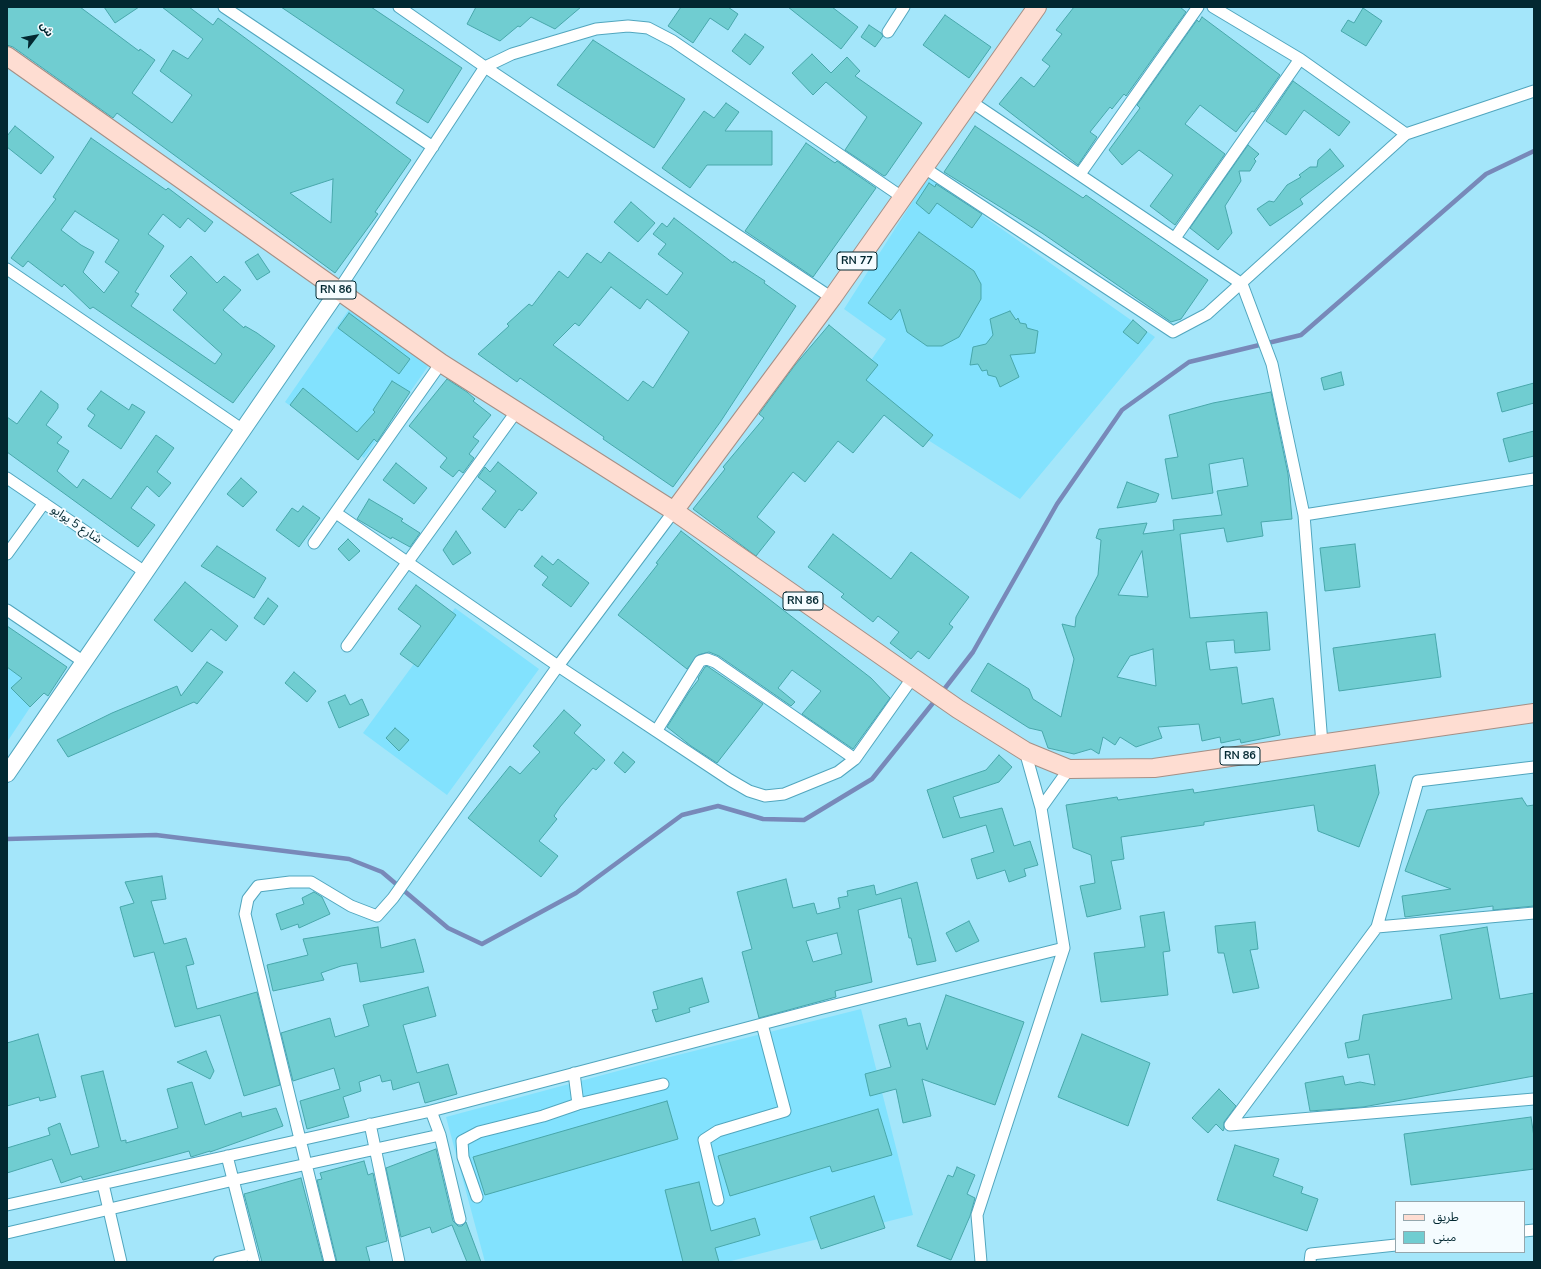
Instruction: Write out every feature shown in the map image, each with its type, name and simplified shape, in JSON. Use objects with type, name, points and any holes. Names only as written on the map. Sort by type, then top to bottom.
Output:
[{"type":"main road","name":"RN 77","points":[[674,511],[832,298],[1037,7]]},
{"type":"main road","name":"RN 86","points":[[8,60],[441,364],[674,511],[958,709],[1025,751],[1069,769],[1154,768],[1534,714]]},
{"type":"main road","points":[[7,774],[338,291]]},
{"type":"street","points":[[224,7],[433,147]]},
{"type":"street","points":[[400,7],[485,67],[832,298]]},
{"type":"street","points":[[888,32],[904,7]]},
{"type":"street","points":[[1080,174],[1198,7]]},
{"type":"street","points":[[1213,7],[1300,59],[1406,134]]},
{"type":"street","points":[[338,291],[485,67],[512,54],[596,29],[628,26],[648,28],[673,41],[902,197]]},
{"type":"street","points":[[1175,238],[1300,59]]},
{"type":"street","points":[[923,167],[1173,332],[1207,314],[1242,284],[1406,134],[1534,91]]},
{"type":"street","points":[[970,101],[1242,284],[1272,364],[1304,514],[1322,744]]},
{"type":"street","points":[[7,269],[243,430]]},
{"type":"street","points":[[314,543],[441,364]]},
{"type":"street","points":[[347,646],[516,412]]},
{"type":"street","name":"شارع 5 يوايو","points":[[7,478],[145,572]]},
{"type":"street","points":[[1304,514],[1534,479]]},
{"type":"street","points":[[7,554],[44,503]]},
{"type":"street","points":[[330,1262],[245,914],[248,899],[258,886],[290,882],[311,882],[351,906],[377,916],[394,898],[558,666],[674,511]]},
{"type":"street","points":[[336,513],[408,561],[558,666],[730,780],[749,791],[765,796],[784,794],[838,772],[855,759],[913,677]]},
{"type":"street","points":[[7,610],[84,662]]},
{"type":"street","points":[[656,730],[700,661],[707,659],[715,662],[855,759]]},
{"type":"street","points":[[981,1262],[977,1214],[1064,948],[1041,808],[1025,751]]},
{"type":"street","points":[[1534,767],[1418,781],[1377,927],[1230,1125],[1534,1099]]},
{"type":"street","points":[[1041,808],[1069,769]]},
{"type":"street","points":[[1377,927],[1534,913]]},
{"type":"street","points":[[7,1205],[431,1111],[762,1024],[1064,948]]},
{"type":"street","points":[[718,1200],[704,1140],[718,1130],[785,1111],[762,1024]]},
{"type":"street","points":[[574,1073],[578,1104]]},
{"type":"street","points":[[477,1197],[463,1157],[462,1141],[479,1132],[543,1116],[578,1104],[664,1084]]},
{"type":"street","points":[[431,1111],[440,1136],[460,1219]]},
{"type":"street","points":[[370,1124],[374,1150],[399,1262]]},
{"type":"street","points":[[7,1233],[234,1180],[440,1136]]},
{"type":"street","points":[[219,1262],[253,1258],[227,1156]]},
{"type":"street","points":[[102,1184],[121,1262]]},
{"type":"street","points":[[1310,1262],[1311,1254],[1395,1244]]},
{"type":"shaded area","points":[[928,177],[1155,337],[1020,499],[850,390],[886,339],[844,309]]},
{"type":"shaded area","points":[[350,308],[431,362],[364,458],[285,402]]},
{"type":"shaded area","points":[[455,608],[539,669],[447,795],[363,733]]},
{"type":"shaded area","points":[[7,667],[41,691],[7,742]]},
{"type":"shaded area","points":[[861,1009],[913,1215],[727,1262],[485,1262],[446,1117],[670,1057]]},
{"type":"building","points":[[7,7],[80,7],[139,51],[140,49],[155,60],[132,93],[172,123],[192,95],[160,71],[173,50],[188,59],[203,39],[162,7],[189,7],[213,25],[218,18],[411,160],[375,212],[378,214],[335,273],[117,113],[113,118],[13,47],[7,45]],"holes":[[[333,179],[331,223],[290,193]]]},
{"type":"building","points":[[104,7],[139,7],[115,23]]},
{"type":"building","points":[[281,7],[371,7],[462,68],[428,123],[396,103],[404,90]]},
{"type":"building","points":[[476,7],[581,7],[555,29],[531,17],[500,41],[467,24]]},
{"type":"building","points":[[681,7],[728,7],[738,14],[728,30],[710,18],[693,43],[668,26]]},
{"type":"building","points":[[788,7],[832,7],[858,27],[841,49]]},
{"type":"building","points":[[1074,7],[1180,7],[1186,12],[1126,96],[1124,94],[1112,109],[1110,107],[1090,132],[1097,137],[1078,165],[999,104],[1021,77],[1034,87],[1050,66],[1042,60],[1062,34],[1056,30]]},
{"type":"building","points":[[1363,8],[1382,21],[1366,46],[1341,31],[1348,20],[1354,23]]},
{"type":"building","points":[[945,15],[991,47],[969,78],[923,45]]},
{"type":"building","points":[[1202,17],[1280,75],[1254,112],[1252,111],[1236,132],[1200,105],[1185,124],[1225,154],[1175,225],[1150,206],[1173,175],[1139,150],[1122,165],[1109,150],[1140,108],[1137,105],[1197,20],[1199,22]]},
{"type":"building","points":[[869,25],[883,36],[875,47],[861,37]]},
{"type":"building","points":[[745,34],[764,47],[750,65],[732,51]]},
{"type":"building","points":[[593,40],[685,99],[654,148],[557,85]]},
{"type":"building","points":[[812,54],[831,73],[847,57],[860,71],[855,76],[922,123],[886,175],[884,176],[845,150],[867,117],[826,82],[813,95],[792,73]]},
{"type":"building","points":[[1293,81],[1350,122],[1339,136],[1304,110],[1286,135],[1266,121]]},
{"type":"building","points":[[726,103],[739,112],[725,131],[772,131],[772,165],[707,165],[690,188],[662,168],[704,111],[714,118]]},
{"type":"building","points":[[15,126],[54,157],[41,174],[7,147],[7,136]]},
{"type":"building","points":[[975,126],[1083,198],[1086,195],[1208,280],[1181,319],[1171,322],[1042,233],[944,172]]},
{"type":"building","points":[[91,138],[166,190],[168,188],[213,222],[205,232],[188,218],[180,228],[163,214],[148,234],[164,246],[135,292],[139,294],[131,306],[215,364],[222,354],[173,310],[187,293],[170,276],[191,256],[217,283],[224,276],[241,290],[223,310],[244,328],[245,326],[275,346],[233,403],[93,307],[90,309],[64,284],[62,287],[28,261],[23,267],[11,258],[56,199],[53,197]],"holes":[[[75,211],[119,240],[105,262],[119,272],[104,293],[83,272],[94,252],[81,245],[61,230]]]},
{"type":"building","points":[[806,143],[835,163],[837,161],[876,188],[813,277],[745,231]]},
{"type":"building","points":[[1248,145],[1259,154],[1254,159],[1256,161],[1250,171],[1239,171],[1241,181],[1225,206],[1232,233],[1218,250],[1190,228]]},
{"type":"building","points":[[1330,149],[1344,166],[1300,199],[1303,204],[1270,226],[1257,209],[1269,201],[1274,202],[1287,185],[1301,177],[1299,175],[1310,167],[1317,167],[1318,160]]},
{"type":"building","points":[[929,183],[935,187],[936,184],[982,214],[972,228],[937,203],[929,214],[916,203]]},
{"type":"building","points":[[631,202],[655,223],[638,242],[614,222]]},
{"type":"building","points":[[674,218],[733,263],[734,261],[765,281],[764,283],[796,306],[721,421],[673,487],[603,439],[604,437],[520,378],[517,382],[478,354],[509,326],[507,324],[529,304],[532,306],[559,271],[568,278],[587,253],[601,263],[609,252],[667,295],[683,273],[658,254],[666,244],[653,234],[662,223],[667,227]],"holes":[[[611,287],[640,309],[647,299],[689,332],[653,388],[643,381],[628,401],[553,345],[575,323],[579,326]]]},
{"type":"building","points":[[919,232],[974,271],[981,284],[981,299],[959,337],[942,346],[927,346],[907,332],[900,309],[891,320],[868,303]]},
{"type":"building","points":[[258,254],[270,272],[257,280],[245,262]]},
{"type":"building","points":[[1010,311],[1016,320],[1018,318],[1020,323],[1026,324],[1027,328],[1038,331],[1035,353],[1010,355],[1019,377],[1000,387],[996,377],[988,375],[987,370],[982,371],[978,364],[970,365],[973,347],[986,344],[993,335],[990,319]]},
{"type":"building","points":[[349,313],[410,359],[399,374],[338,328]]},
{"type":"building","points":[[1133,320],[1147,332],[1138,344],[1123,332]]},
{"type":"building","points":[[829,325],[878,365],[866,380],[933,435],[923,447],[884,415],[853,453],[838,441],[805,482],[793,472],[757,517],[775,532],[756,556],[693,509],[725,469],[723,467],[764,418],[759,414],[795,365]]},
{"type":"building","points":[[1341,372],[1344,385],[1324,390],[1321,378]]},
{"type":"building","points":[[447,379],[467,392],[475,399],[473,401],[491,415],[473,437],[479,441],[469,454],[474,458],[463,473],[459,470],[453,477],[440,467],[447,458],[409,426]]},
{"type":"building","points":[[392,381],[410,392],[377,442],[374,439],[358,460],[290,405],[303,388],[357,432],[375,412],[373,410]]},
{"type":"building","points":[[1534,383],[1534,403],[1502,412],[1497,393]]},
{"type":"building","points":[[41,391],[58,404],[58,408],[46,425],[62,437],[57,443],[69,451],[57,471],[77,488],[83,479],[111,499],[156,435],[174,448],[157,472],[171,483],[159,497],[147,486],[131,508],[155,525],[138,547],[7,452],[7,417],[17,424]]},
{"type":"building","points":[[101,391],[129,410],[132,404],[145,412],[121,449],[88,426],[95,415],[87,409]]},
{"type":"building","points":[[1271,392],[1288,474],[1292,519],[1261,522],[1263,536],[1227,542],[1224,528],[1180,534],[1190,618],[1267,612],[1270,650],[1235,653],[1234,640],[1206,642],[1210,670],[1237,667],[1242,704],[1273,698],[1280,735],[1241,743],[1240,739],[1221,743],[1220,737],[1202,741],[1199,724],[1158,727],[1162,738],[1136,747],[1120,737],[1115,745],[1103,737],[1099,754],[1091,749],[1074,754],[1048,748],[1042,731],[1029,728],[971,691],[988,663],[1029,689],[1033,699],[1061,717],[1074,659],[1062,624],[1075,627],[1076,617],[1098,575],[1101,540],[1096,538],[1099,529],[1147,523],[1143,534],[1174,530],[1173,520],[1222,515],[1217,491],[1248,486],[1243,458],[1209,464],[1213,493],[1172,499],[1165,459],[1178,457],[1169,415],[1213,403]],"holes":[[[1142,551],[1148,597],[1118,595]],[[1153,649],[1156,686],[1117,677],[1130,656]]]},
{"type":"building","points":[[1534,431],[1534,456],[1509,462],[1503,439]]},
{"type":"building","points":[[498,462],[537,493],[522,511],[519,509],[505,528],[482,509],[496,491],[478,477],[485,467],[490,472]]},
{"type":"building","points":[[396,463],[427,488],[414,504],[383,480]]},
{"type":"building","points":[[241,478],[257,492],[243,507],[227,494]]},
{"type":"building","points":[[1127,482],[1159,494],[1156,502],[1117,508]]},
{"type":"building","points":[[369,499],[403,519],[401,521],[420,533],[410,547],[392,537],[391,539],[357,519]]},
{"type":"building","points":[[303,506],[320,518],[299,547],[276,530],[292,508],[298,512]]},
{"type":"building","points":[[456,531],[471,553],[453,565],[443,550]]},
{"type":"building","points":[[681,531],[871,678],[890,698],[853,749],[802,714],[821,691],[792,670],[778,688],[795,702],[791,706],[719,656],[709,652],[698,655],[687,669],[618,615],[658,564],[656,563]]},
{"type":"building","points":[[833,534],[891,579],[911,552],[969,597],[949,624],[953,627],[929,659],[918,651],[911,659],[890,643],[899,632],[878,616],[873,622],[841,597],[844,594],[808,567]]},
{"type":"building","points":[[348,539],[360,551],[349,561],[338,549]]},
{"type":"building","points":[[1355,544],[1360,587],[1325,591],[1320,548]]},
{"type":"building","points":[[217,546],[266,578],[254,598],[201,566]]},
{"type":"building","points":[[542,556],[553,565],[558,559],[589,583],[571,607],[542,585],[548,577],[534,566]]},
{"type":"building","points":[[185,582],[238,626],[226,641],[211,629],[192,652],[154,620]]},
{"type":"building","points":[[416,585],[456,615],[418,667],[400,654],[421,626],[398,609]]},
{"type":"building","points":[[268,598],[278,606],[264,625],[254,618]]},
{"type":"building","points":[[7,626],[67,667],[48,696],[44,693],[30,707],[11,688],[22,678],[7,667]]},
{"type":"building","points":[[1435,634],[1441,677],[1339,691],[1333,648]]},
{"type":"building","points":[[207,662],[223,672],[197,704],[194,702],[68,757],[57,740],[112,713],[177,686],[181,696]]},
{"type":"building","points":[[707,666],[763,704],[717,763],[691,746],[667,727]]},
{"type":"building","points":[[294,672],[316,691],[307,702],[285,683]]},
{"type":"building","points":[[345,695],[350,705],[362,699],[369,715],[339,728],[328,702]]},
{"type":"building","points":[[564,710],[581,725],[574,733],[605,760],[596,770],[593,768],[560,807],[554,816],[557,819],[539,841],[558,856],[541,877],[468,818],[510,766],[520,774],[540,752],[533,746]]},
{"type":"building","points":[[395,728],[409,740],[399,751],[386,738]]},
{"type":"building","points":[[623,752],[635,762],[625,773],[614,763]]},
{"type":"building","points":[[999,755],[1012,767],[999,782],[953,797],[960,818],[1002,808],[1014,846],[1030,841],[1038,865],[1024,869],[1026,876],[1009,882],[1005,870],[977,879],[971,859],[994,852],[986,825],[943,838],[927,790],[986,770]]},
{"type":"building","points":[[1375,765],[1379,793],[1359,847],[1318,831],[1314,805],[1204,822],[1204,825],[1121,837],[1124,859],[1111,861],[1121,909],[1087,917],[1080,886],[1095,883],[1091,855],[1073,848],[1066,805],[1117,797],[1118,800],[1193,789],[1194,793]]},
{"type":"building","points":[[1522,798],[1527,806],[1534,805],[1534,906],[1493,910],[1493,906],[1405,917],[1402,896],[1451,889],[1405,871],[1427,810]]},
{"type":"building","points":[[162,876],[166,899],[151,901],[164,944],[186,938],[194,964],[186,966],[197,1009],[257,992],[280,1085],[244,1096],[220,1015],[175,1027],[154,952],[134,957],[120,907],[134,903],[125,882]]},
{"type":"building","points":[[786,879],[793,908],[814,903],[817,914],[840,908],[838,898],[848,896],[847,891],[874,885],[876,895],[917,882],[936,961],[917,965],[911,938],[909,938],[901,898],[858,910],[872,982],[835,991],[836,997],[759,1018],[742,952],[752,949],[737,892]],"holes":[[[837,933],[842,954],[813,962],[806,941]]]},
{"type":"building","points":[[314,892],[322,897],[330,914],[299,928],[298,924],[281,930],[276,914],[304,904],[302,898]]},
{"type":"building","points":[[1164,912],[1170,951],[1163,952],[1168,995],[1101,1002],[1094,953],[1145,947],[1140,916]]},
{"type":"building","points":[[969,921],[979,941],[956,952],[946,933]]},
{"type":"building","points":[[1255,922],[1258,949],[1250,950],[1259,988],[1233,993],[1224,953],[1218,953],[1215,926]]},
{"type":"building","points":[[378,927],[381,948],[415,939],[424,972],[360,982],[357,963],[341,966],[321,973],[324,980],[273,991],[267,965],[308,955],[303,939]]},
{"type":"building","points":[[1487,927],[1500,999],[1534,993],[1534,1076],[1363,1107],[1310,1111],[1305,1083],[1343,1076],[1345,1085],[1360,1082],[1375,1085],[1369,1054],[1348,1058],[1345,1043],[1359,1040],[1363,1015],[1452,999],[1440,935]]},
{"type":"building","points":[[702,978],[709,1002],[689,1008],[690,1012],[656,1022],[652,1010],[658,1009],[653,992]]},
{"type":"building","points":[[428,987],[436,1016],[403,1025],[417,1073],[448,1064],[457,1094],[425,1103],[419,1082],[393,1090],[391,1080],[382,1082],[380,1075],[359,1082],[361,1091],[343,1097],[349,1117],[307,1129],[300,1101],[340,1089],[334,1068],[293,1081],[281,1033],[330,1018],[335,1037],[369,1026],[363,1005]]},
{"type":"building","points":[[946,995],[1024,1022],[995,1105],[922,1079],[931,1116],[903,1123],[896,1089],[870,1096],[865,1074],[891,1067],[879,1025],[906,1018],[908,1026],[920,1023],[927,1050]]},
{"type":"building","points":[[38,1034],[56,1097],[40,1101],[39,1097],[7,1106],[7,1043]]},
{"type":"building","points":[[1082,1034],[1150,1063],[1128,1126],[1058,1097]]},
{"type":"building","points":[[206,1051],[214,1071],[210,1079],[177,1062]]},
{"type":"building","points":[[103,1071],[121,1141],[126,1140],[126,1143],[178,1128],[167,1089],[192,1082],[205,1125],[241,1112],[242,1117],[276,1108],[283,1126],[210,1152],[191,1157],[189,1151],[83,1180],[81,1176],[61,1183],[52,1159],[7,1173],[7,1148],[50,1135],[48,1128],[60,1123],[71,1155],[99,1147],[81,1076]]},
{"type":"building","points":[[1219,1089],[1236,1106],[1224,1122],[1223,1131],[1216,1124],[1208,1133],[1192,1118]]},
{"type":"building","points":[[667,1101],[678,1139],[485,1195],[473,1157]]},
{"type":"building","points":[[878,1109],[892,1155],[832,1172],[830,1166],[730,1196],[718,1156]]},
{"type":"building","points":[[1531,1117],[1534,1137],[1534,1169],[1411,1185],[1404,1134]]},
{"type":"building","points":[[1235,1145],[1279,1159],[1273,1176],[1303,1187],[1301,1193],[1318,1199],[1307,1231],[1217,1200]]},
{"type":"building","points":[[436,1149],[453,1221],[458,1226],[462,1226],[466,1222],[481,1262],[467,1262],[452,1225],[432,1233],[430,1227],[401,1237],[386,1168]]},
{"type":"building","points":[[364,1161],[368,1175],[373,1173],[387,1241],[366,1247],[370,1262],[337,1262],[317,1180],[322,1179],[320,1173]]},
{"type":"building","points":[[957,1167],[975,1175],[967,1194],[975,1198],[970,1216],[951,1260],[917,1246],[948,1175],[953,1177]]},
{"type":"building","points":[[301,1178],[323,1262],[262,1262],[244,1194]]},
{"type":"building","points":[[699,1182],[711,1231],[755,1218],[760,1235],[715,1248],[719,1262],[683,1262],[665,1190]]},
{"type":"building","points":[[874,1196],[885,1228],[821,1249],[810,1217]]},
{"type":"waterway","points":[[942,692],[973,652],[1057,504],[1122,410],[1189,362],[1301,335],[1486,174],[1534,151]]},
{"type":"waterway","points":[[7,839],[156,835],[349,859],[382,872],[448,928],[482,944],[576,893],[682,815],[718,806],[763,819],[804,820],[872,779],[937,698]]}]
